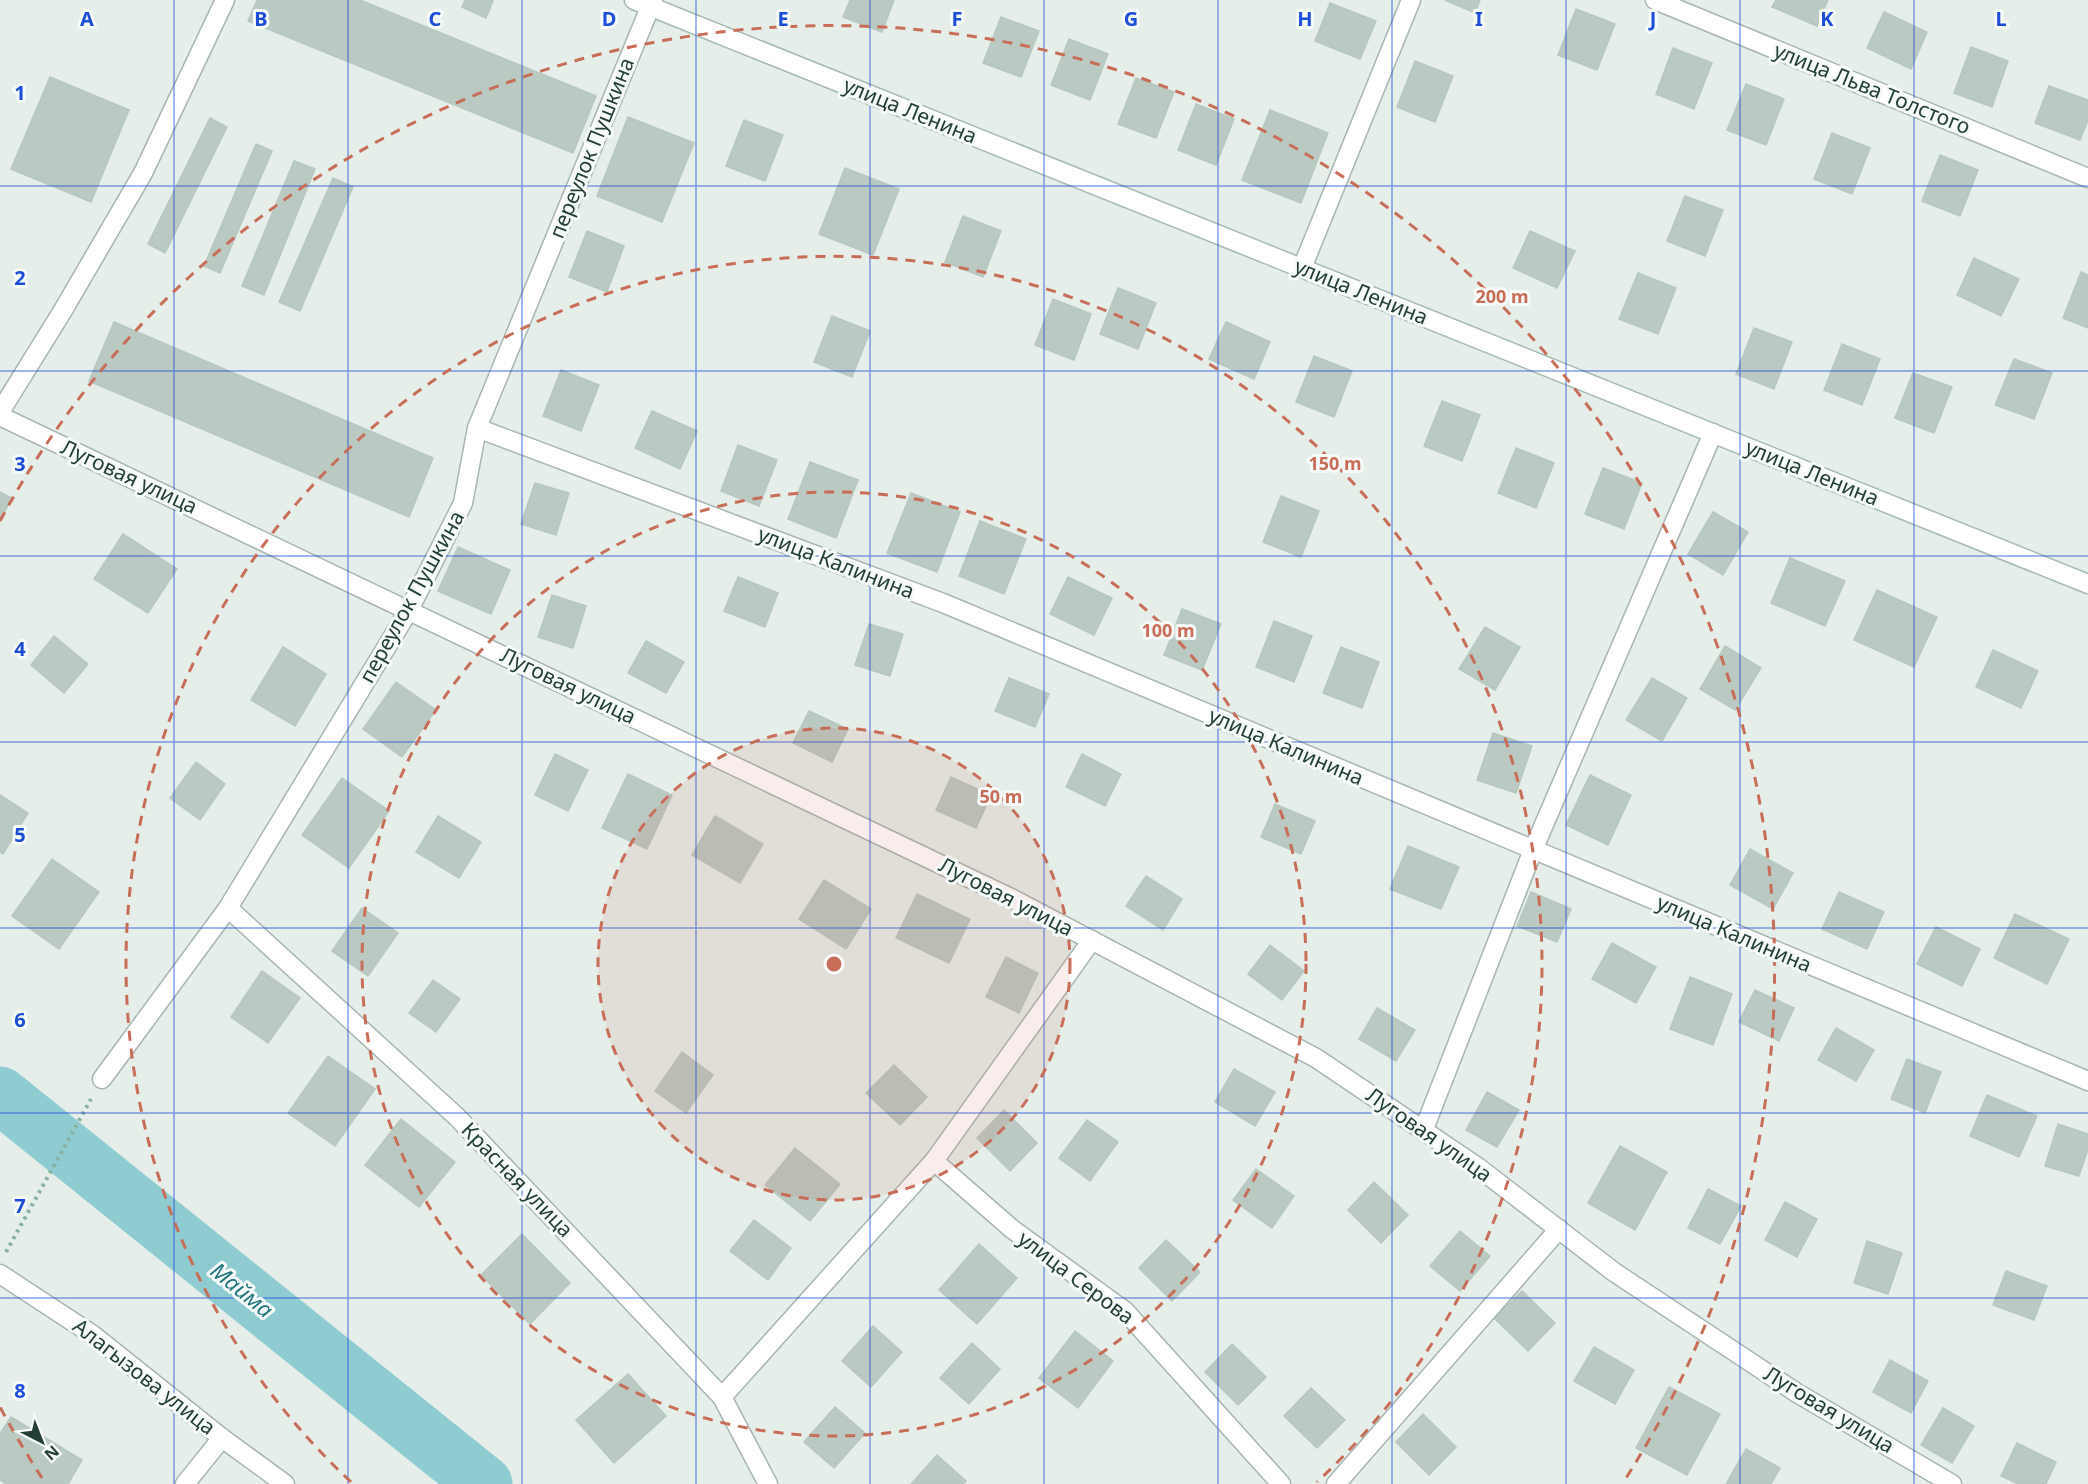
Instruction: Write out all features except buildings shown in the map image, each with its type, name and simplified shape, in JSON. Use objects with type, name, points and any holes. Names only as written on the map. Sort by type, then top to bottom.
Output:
[{"type":"street","points":[[0,414],[63,312],[143,172],[225,0]]},
{"type":"street","points":[[1302,268],[1411,0]]},
{"type":"street","name":"улица Льва Толстого","points":[[1656,0],[2088,178]]},
{"type":"street","name":"улица Ленина","points":[[645,2],[2088,584]]},
{"type":"street","name":"переулок Пушкина","points":[[102,1079],[228,908],[408,610],[463,503],[477,428],[645,2]]},
{"type":"street","name":"Луговая улица","points":[[0,414],[1009,897],[1316,1058],[1424,1129],[1614,1272],[1797,1393],[1952,1484]]},
{"type":"street","name":"улица Калинина","points":[[477,428],[943,603],[2088,1081]]},
{"type":"street","points":[[1424,1129],[1533,850],[1713,433]]},
{"type":"street","name":"Красная улица","points":[[228,908],[457,1118],[722,1397],[768,1484]]},
{"type":"street","points":[[722,1397],[934,1161],[1092,940]]},
{"type":"street","name":"улица Серова","points":[[934,1161],[1012,1229],[1125,1311],[1281,1484]]},
{"type":"street","points":[[1336,1484],[1559,1229]]},
{"type":"street","name":"Алагызова улица","points":[[0,1274],[93,1335],[222,1438],[285,1484]]},
{"type":"street","points":[[185,1484],[222,1438]]},
{"type":"path","points":[[6,1253],[102,1079]]},
{"type":"waterway","name":"Майма","points":[[0,1095],[484,1484]]}]
